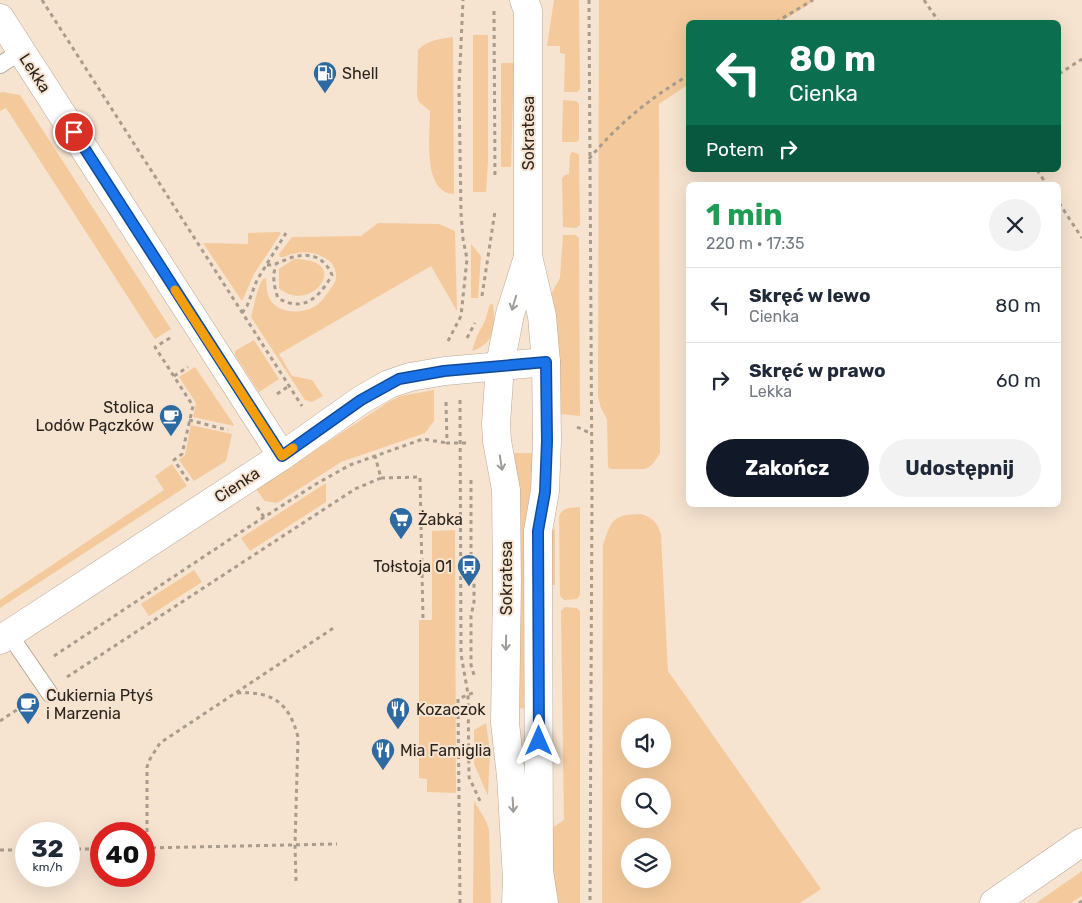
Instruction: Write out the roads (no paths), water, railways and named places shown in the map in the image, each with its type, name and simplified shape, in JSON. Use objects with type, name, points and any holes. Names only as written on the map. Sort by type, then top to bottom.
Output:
[{"type":"street","name":"Sokratesa","points":[[528,4],[528,256],[542,316],[546,362],[547,441],[545,492],[538,531],[539,870],[544,903]]},
{"type":"street","name":"Lekka","points":[[0,18],[11,58],[282,456]]},
{"type":"street","name":"Sokratesa","points":[[516,903],[517,879],[511,776],[504,723],[507,582],[506,490],[496,424],[500,365],[510,314],[528,256]]},
{"type":"street","name":"Cienka","points":[[4,637],[282,456],[361,400],[389,384],[410,377],[444,371],[546,362]]},
{"type":"street","points":[[994,903],[1082,842]]},
{"type":"lane","points":[[4,637],[33,670],[50,694]]},
{"type":"place","name":"Shell","points":[[325,94]]},
{"type":"place","name":"Stolica Lodów Pączków","points":[[171,437]]},
{"type":"place","name":"Żabka","points":[[401,540]]},
{"type":"place","name":"Tołstoja 01","points":[[469,587]]},
{"type":"place","name":"Cukiernia Ptyś i Marzenia","points":[[28,725]]},
{"type":"place","name":"Kozaczok","points":[[398,730]]},
{"type":"place","name":"Mia Famiglia","points":[[383,771]]}]
